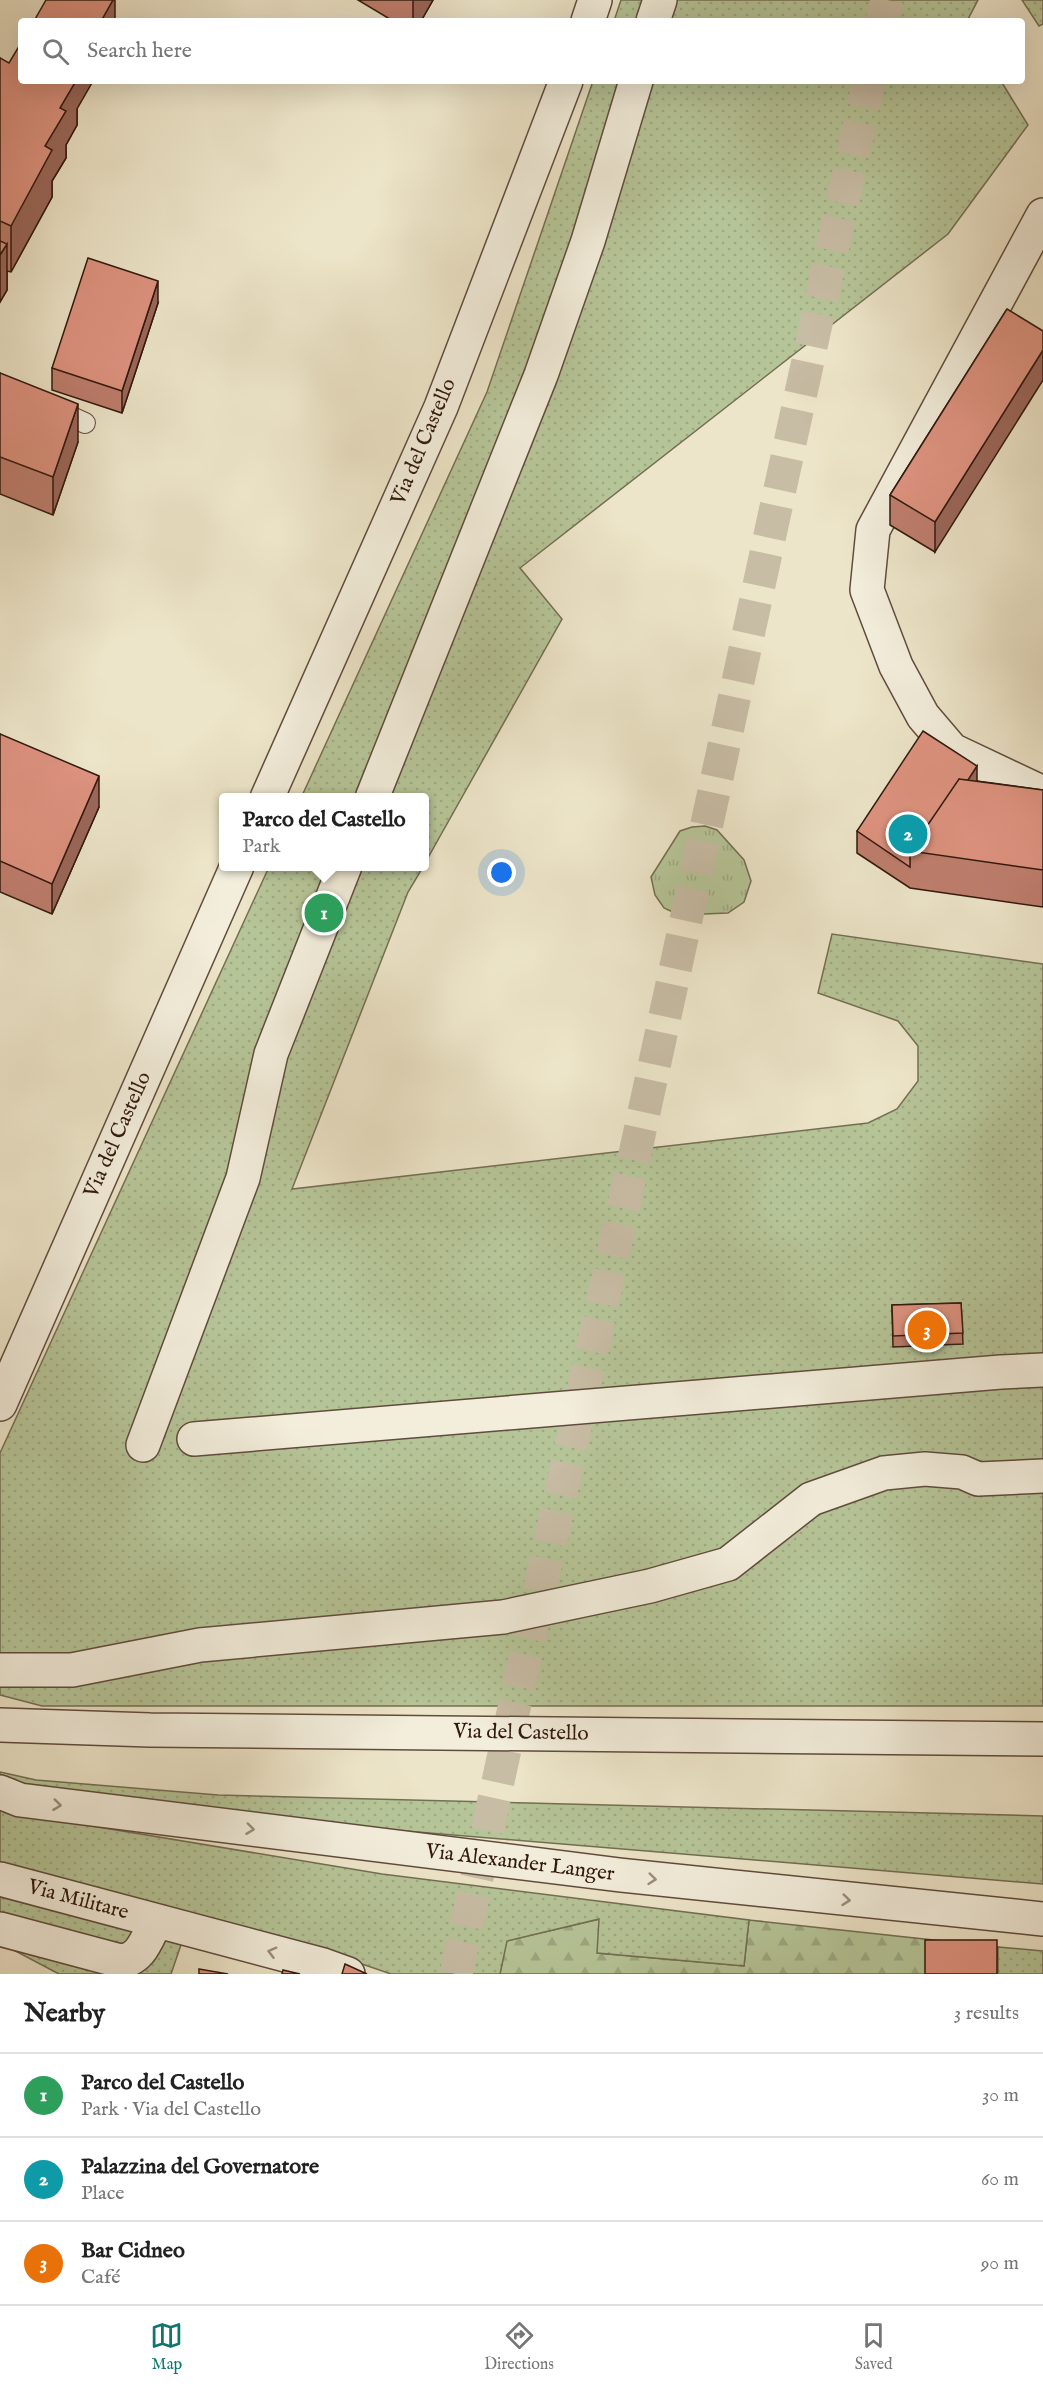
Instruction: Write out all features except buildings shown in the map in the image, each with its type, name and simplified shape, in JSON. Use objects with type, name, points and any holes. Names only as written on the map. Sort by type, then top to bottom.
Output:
[{"type":"street","points":[[589,18],[595,0]]},
{"type":"street","points":[[654,18],[660,0]]},
{"type":"street","name":"Via del Castello","points":[[269,793],[441,407],[565,84]]},
{"type":"street","points":[[374,793],[541,375],[588,241],[635,84]]},
{"type":"street","points":[[1043,215],[873,530],[867,590],[896,666],[923,716],[1043,793]]},
{"type":"street","name":"Via del Castello","points":[[0,1404],[235,871]]},
{"type":"street","points":[[142,1445],[243,1178],[272,1054],[343,871]]},
{"type":"street","points":[[194,1438],[1043,1370]]},
{"type":"street","points":[[0,1670],[72,1670],[200,1645],[503,1617],[650,1586],[728,1564],[811,1499],[884,1473],[925,1469],[962,1472],[978,1479],[1043,1476]]},
{"type":"street","name":"Via del Castello","points":[[0,1725],[150,1730],[1043,1739]]},
{"type":"street","name":"Via Alexander Langer","points":[[0,1792],[20,1800],[465,1857],[643,1878],[1043,1919]]},
{"type":"street","name":"Via Militare","points":[[0,1879],[323,1965],[348,1974]]},
{"type":"street","name":"Via Militare","points":[[0,1929],[120,1961],[128,1961],[135,1958],[156,1921]]},
{"type":"lane","points":[[32,399],[85,423]]},
{"type":"green space","points":[[621,0],[978,0],[969,18],[615,18]]},
{"type":"green space","points":[[1022,0],[1043,0],[1043,24],[1039,26]]},
{"type":"green space","points":[[592,84],[1003,84],[1028,125],[948,234],[520,568],[562,619],[429,856],[429,793],[303,793],[487,392]]},
{"type":"green space","points":[[705,826],[717,830],[744,860],[751,881],[744,902],[728,913],[679,915],[664,908],[655,895],[651,877],[680,831]]},
{"type":"green space","points":[[267,871],[421,871],[408,892],[292,1189],[868,1123],[897,1109],[918,1081],[918,1046],[898,1021],[818,993],[832,934],[1043,964],[1043,1706],[42,1706],[0,1695],[0,1453]]},
{"type":"green space","points":[[0,1772],[36,1780],[218,1795],[1043,1816],[1043,1884],[346,1826],[0,1781]]},
{"type":"green space","points":[[0,1807],[20,1814],[382,1874],[749,1920],[744,1966],[597,1953],[599,1919],[507,1941],[500,1974],[391,1974],[330,1953],[0,1864]]},
{"type":"green space","points":[[0,1891],[183,1939],[171,1974],[59,1974],[0,1943]]},
{"type":"green space","points":[[600,1919],[598,1953],[744,1966],[749,1920],[998,1947],[998,1974],[500,1974],[506,1941]]},
{"type":"green space","points":[[998,1947],[1043,1951],[1043,1974],[998,1974]]},
{"type":"tunnel","points":[[883,18],[887,0]]},
{"type":"tunnel","points":[[456,1974],[868,84]]},
{"type":"place","name":"Palazzina del Governatore","points":[[908,834]]},
{"type":"place","name":"Parco del Castello","points":[[324,913]]},
{"type":"place","name":"Bar Cidneo","points":[[927,1330]]}]
